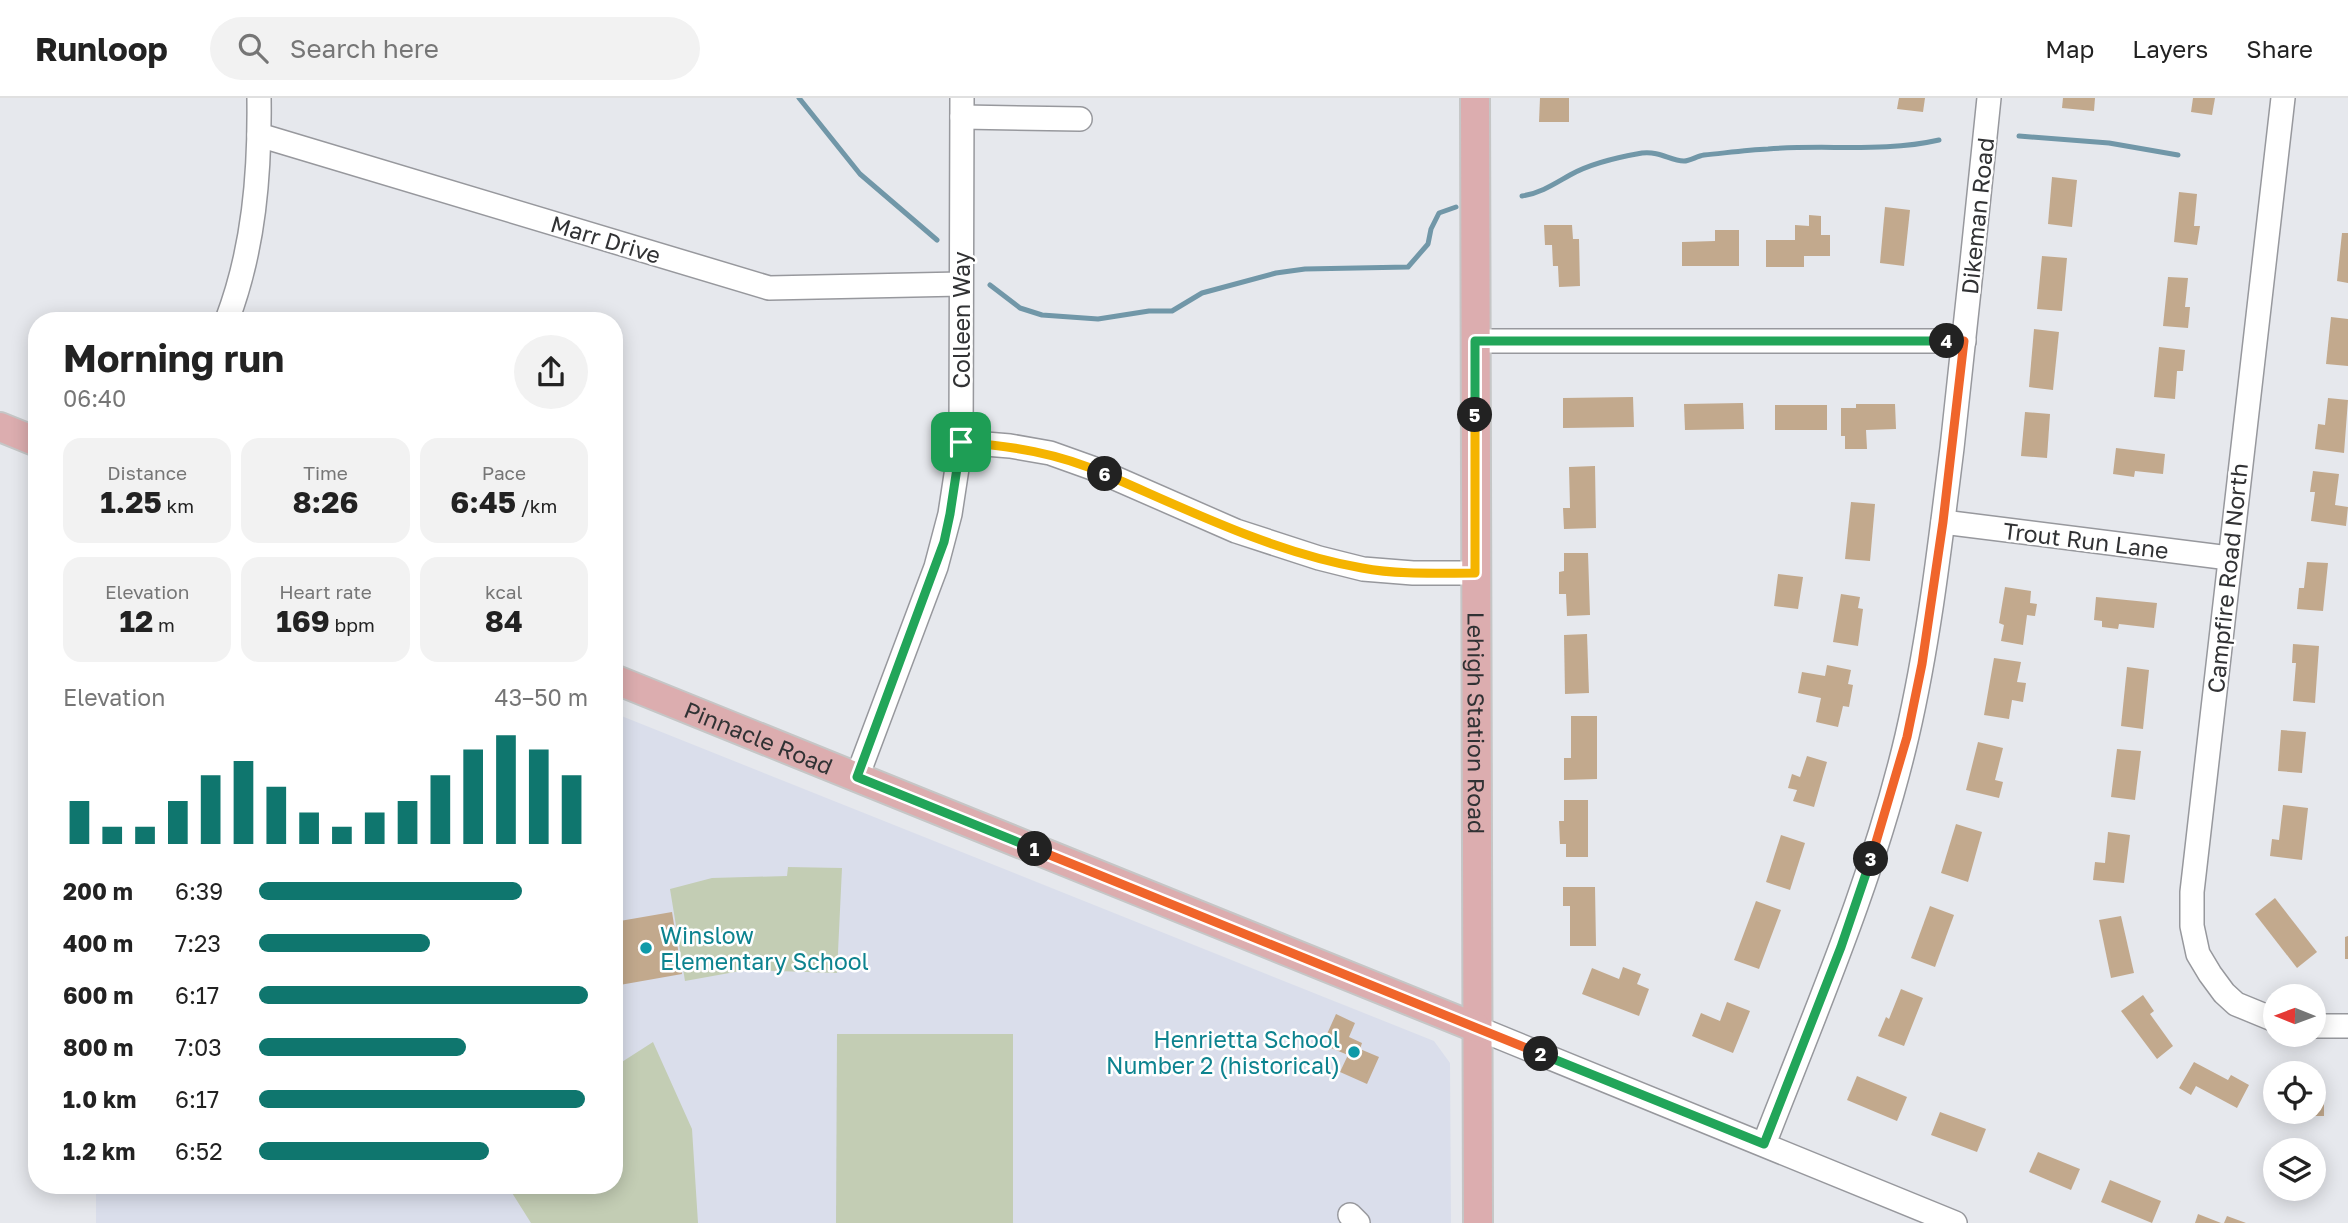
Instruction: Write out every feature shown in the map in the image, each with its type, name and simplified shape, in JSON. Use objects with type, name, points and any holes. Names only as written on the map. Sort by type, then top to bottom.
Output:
[{"type":"main road","name":"Lehigh Station Road","points":[[1475,98],[1478,1223]]},
{"type":"main road","points":[[0,427],[28,438]]},
{"type":"main road","name":"Pinnacle Road","points":[[623,683],[1477,1028]]},
{"type":"street","points":[[229,312],[246,255],[255,204],[260,135],[259,98]]},
{"type":"street","name":"Dikeman Road","points":[[1764,1144],[1841,947],[1887,811],[1907,737],[1922,664],[1943,522],[1989,98]]},
{"type":"street","name":"Campfire Road North","points":[[2263,1015],[2236,1004],[2224,993],[2198,954],[2192,926],[2192,892],[2283,98]]},
{"type":"street","points":[[962,108],[1080,119]]},
{"type":"street","name":"Colleen Way","points":[[857,777],[944,542],[950,514],[961,442],[962,108]]},
{"type":"street","name":"Marr Drive","points":[[260,135],[769,288],[961,284]]},
{"type":"street","points":[[1475,341],[1964,341]]},
{"type":"street","points":[[961,442],[1050,453],[1092,468],[1236,531],[1363,569],[1413,573],[1475,573]]},
{"type":"street","name":"Trout Run Lane","points":[[1943,522],[2229,558]]},
{"type":"street","points":[[2326,1026],[2348,1026]]},
{"type":"street","name":"Pinnacle Road","points":[[1477,1028],[1950,1222]]},
{"type":"shaded area","points":[[623,717],[1434,1041],[1450,1063],[1451,1223],[96,1223],[96,1194],[623,1194]]},
{"type":"green space","points":[[788,867],[842,868],[837,973],[746,970],[685,981],[670,889],[712,878],[787,876]]},
{"type":"green space","points":[[837,1034],[1013,1034],[1013,1223],[836,1223]]},
{"type":"green space","points":[[653,1042],[692,1129],[698,1223],[531,1223],[513,1194],[623,1194],[623,1061]]},
{"type":"building","points":[[1540,98],[1569,98],[1569,122],[1539,122]]},
{"type":"building","points":[[1899,98],[1925,98],[1923,112],[1897,109]]},
{"type":"building","points":[[2063,98],[2095,98],[2094,111],[2062,108]]},
{"type":"building","points":[[2193,98],[2215,98],[2212,115],[2191,112]]},
{"type":"building","points":[[2052,177],[2077,180],[2072,227],[2048,224]]},
{"type":"building","points":[[2179,192],[2197,194],[2194,226],[2200,226],[2197,245],[2174,242]]},
{"type":"building","points":[[1885,207],[1910,210],[1904,266],[1880,263]]},
{"type":"building","points":[[1809,215],[1821,216],[1821,235],[1830,235],[1830,256],[1804,256],[1804,267],[1766,267],[1766,240],[1795,240],[1795,225],[1809,226]]},
{"type":"building","points":[[1544,225],[1572,225],[1573,239],[1579,239],[1580,286],[1559,287],[1558,266],[1553,266],[1552,245],[1545,245]]},
{"type":"building","points":[[1715,230],[1739,230],[1739,266],[1682,266],[1682,242],[1715,241]]},
{"type":"building","points":[[2342,233],[2348,233],[2348,283],[2337,281]]},
{"type":"building","points":[[2042,256],[2067,258],[2062,311],[2037,309]]},
{"type":"building","points":[[2168,277],[2188,278],[2185,307],[2190,307],[2188,328],[2163,326]]},
{"type":"building","points":[[2331,317],[2348,319],[2348,366],[2326,364]]},
{"type":"building","points":[[2034,329],[2059,332],[2053,390],[2029,387]]},
{"type":"building","points":[[2159,347],[2185,350],[2183,371],[2177,371],[2175,399],[2154,397]]},
{"type":"building","points":[[1633,397],[1634,427],[1563,428],[1563,398]]},
{"type":"building","points":[[2328,398],[2348,400],[2344,453],[2315,449],[2318,424],[2325,425]]},
{"type":"building","points":[[1743,403],[1744,429],[1685,430],[1684,404]]},
{"type":"building","points":[[1856,404],[1895,404],[1896,429],[1866,430],[1867,449],[1845,449],[1845,436],[1841,436],[1841,408],[1856,408]]},
{"type":"building","points":[[1775,405],[1827,405],[1827,430],[1775,430]]},
{"type":"building","points":[[2025,412],[2050,414],[2047,458],[2021,456]]},
{"type":"building","points":[[2116,448],[2165,454],[2163,474],[2135,471],[2134,477],[2113,474]]},
{"type":"building","points":[[1595,466],[1596,528],[1564,529],[1563,508],[1570,508],[1569,467]]},
{"type":"building","points":[[2313,471],[2339,474],[2335,505],[2348,507],[2346,526],[2311,521],[2315,492],[2310,492]]},
{"type":"building","points":[[1851,502],[1875,504],[1870,561],[1845,559]]},
{"type":"building","points":[[1564,553],[1588,553],[1590,615],[1567,616],[1566,594],[1559,594],[1559,572],[1564,571]]},
{"type":"building","points":[[2307,562],[2328,563],[2323,611],[2297,609],[2299,588],[2304,588]]},
{"type":"building","points":[[1778,574],[1803,577],[1798,609],[1774,606]]},
{"type":"building","points":[[2005,587],[2031,591],[2030,603],[2037,604],[2035,616],[2027,615],[2023,645],[2001,641],[2004,625],[1999,623]]},
{"type":"building","points":[[1841,594],[1860,597],[1858,608],[1863,609],[1858,646],[1833,642]]},
{"type":"building","points":[[2096,597],[2157,603],[2154,628],[2119,624],[2118,629],[2102,627],[2102,621],[2094,620]]},
{"type":"building","points":[[1587,634],[1589,693],[1565,694],[1564,635]]},
{"type":"building","points":[[2293,644],[2319,646],[2315,703],[2293,701],[2296,663],[2292,663]]},
{"type":"building","points":[[1994,658],[2021,662],[2017,682],[2026,683],[2023,702],[2012,700],[2009,719],[1984,715]]},
{"type":"building","points":[[1827,665],[1851,670],[1848,684],[1853,685],[1849,707],[1843,706],[1838,727],[1816,722],[1821,698],[1798,693],[1802,672],[1825,676]]},
{"type":"building","points":[[2127,667],[2149,670],[2143,729],[2121,726]]},
{"type":"building","points":[[1571,716],[1597,716],[1597,779],[1564,780],[1564,758],[1571,758]]},
{"type":"building","points":[[2281,730],[2306,732],[2302,773],[2278,771]]},
{"type":"building","points":[[1978,742],[2003,748],[1995,780],[2003,782],[1999,798],[1966,790]]},
{"type":"building","points":[[2117,749],[2141,751],[2135,800],[2111,797]]},
{"type":"building","points":[[1807,756],[1827,762],[1814,807],[1793,801],[1797,790],[1788,788],[1792,774],[1800,777]]},
{"type":"building","points":[[1564,800],[1588,800],[1588,857],[1566,857],[1566,844],[1560,844],[1559,821],[1564,821]]},
{"type":"building","points":[[2283,805],[2308,808],[2302,860],[2270,856],[2272,839],[2279,840]]},
{"type":"building","points":[[1956,824],[1982,832],[1968,882],[1941,873]]},
{"type":"building","points":[[2108,832],[2130,835],[2124,883],[2093,880],[2095,862],[2105,863]]},
{"type":"building","points":[[1781,835],[1805,843],[1790,890],[1766,882]]},
{"type":"building","points":[[1563,887],[1595,887],[1596,946],[1570,946],[1570,906],[1563,906]]},
{"type":"building","points":[[2275,898],[2317,952],[2297,968],[2255,914]]},
{"type":"building","points":[[1756,901],[1781,910],[1759,969],[1734,960]]},
{"type":"building","points":[[1930,906],[1954,915],[1935,967],[1911,958]]},
{"type":"building","name":"Winslow Elementary School","points":[[672,912],[682,974],[623,984],[623,920]]},
{"type":"building","points":[[2121,916],[2134,973],[2111,978],[2099,920]]},
{"type":"building","points":[[2348,936],[2348,959],[2345,959],[2345,937]]},
{"type":"building","points":[[1623,967],[1641,974],[1637,984],[1649,989],[1639,1016],[1582,994],[1592,968],[1619,979]]},
{"type":"building","points":[[1901,989],[1923,998],[1904,1046],[1878,1036],[1886,1017],[1889,1019]]},
{"type":"building","points":[[2143,995],[2154,1011],[2150,1014],[2173,1046],[2157,1059],[2121,1011]]},
{"type":"building","points":[[1727,1002],[1750,1011],[1733,1053],[1692,1036],[1701,1013],[1720,1021]]},
{"type":"building","name":"Henrietta School Number 2 (historical)","points":[[1336,1014],[1355,1023],[1349,1037],[1362,1043],[1360,1049],[1379,1057],[1367,1084],[1340,1072],[1348,1055],[1331,1048],[1336,1038],[1327,1034]]},
{"type":"building","points":[[2194,1062],[2228,1080],[2231,1075],[2249,1085],[2237,1108],[2196,1086],[2191,1095],[2179,1088]]},
{"type":"building","points":[[1857,1076],[1907,1097],[1897,1121],[1847,1100]]},
{"type":"building","points":[[1940,1112],[1986,1129],[1977,1152],[1931,1135]]},
{"type":"building","points":[[2038,1152],[2080,1169],[2071,1190],[2029,1172]]},
{"type":"building","points":[[2110,1180],[2161,1201],[2152,1223],[2101,1202]]},
{"type":"building","points":[[2198,1214],[2221,1223],[2195,1223]]},
{"type":"building","points":[[2227,1216],[2246,1223],[2224,1223]]},
{"type":"waterway","points":[[799,98],[860,174],[937,240]]},
{"type":"waterway","points":[[2019,136],[2109,143],[2178,155]]},
{"type":"waterway","points":[[1522,196],[1541,190],[1587,167],[1642,153],[1655,153],[1684,161],[1704,155],[1752,150],[1896,146],[1939,140]]},
{"type":"waterway","points":[[990,285],[1020,308],[1042,315],[1098,319],[1149,311],[1172,311],[1202,293],[1276,273],[1305,269],[1408,267],[1428,244],[1431,229],[1439,213],[1456,207]]},
{"type":"place","name":"Winslow Elementary School","points":[[646,948]]},
{"type":"place","name":"Henrietta School Number 2 (historical)","points":[[1354,1052]]},
{"type":"route","points":[[1475,341],[1964,341],[1933,600],[1907,737],[1863,886],[1764,1144],[857,777],[944,542],[961,442],[1050,453],[1092,468],[1271,544],[1363,569],[1413,573],[1475,573],[1475,341]]}]
